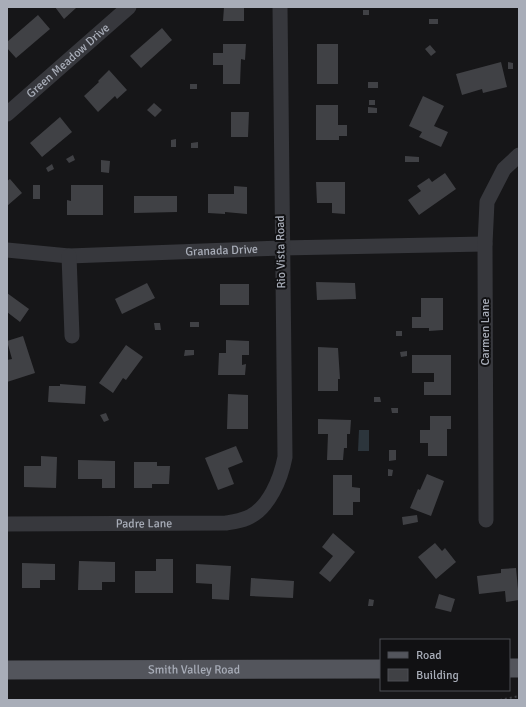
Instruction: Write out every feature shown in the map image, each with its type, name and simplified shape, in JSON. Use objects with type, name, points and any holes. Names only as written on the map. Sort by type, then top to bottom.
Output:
[{"type":"main road","name":"Smith Valley Road","points":[[7,670],[380,668]]},
{"type":"street","name":"Green Meadow Drive","points":[[7,114],[129,7]]},
{"type":"street","name":"Rio Vista Road","points":[[271,495],[278,481],[285,457],[281,248],[280,7]]},
{"type":"street","name":"Carmen Lane","points":[[486,520],[485,244],[487,202],[504,169],[519,155]]},
{"type":"street","name":"Granada Drive","points":[[7,250],[69,256],[281,248],[485,244]]},
{"type":"street","points":[[69,256],[72,336]]},
{"type":"street","name":"Padre Lane","points":[[7,524],[226,523],[248,518],[260,508],[271,495]]},
{"type":"path","points":[[500,700],[519,696]]},
{"type":"path","points":[[290,700],[296,700]]},
{"type":"shaded area","points":[[359,430],[369,430],[369,451],[358,451]]},
{"type":"building","points":[[55,7],[75,7],[76,8],[64,19]]},
{"type":"building","points":[[224,7],[244,7],[244,21],[223,21]]},
{"type":"building","points":[[363,10],[369,10],[369,15],[363,15]]},
{"type":"building","points":[[38,15],[50,29],[16,58],[7,48],[7,42]]},
{"type":"building","points":[[429,19],[438,19],[438,24],[429,24]]},
{"type":"building","points":[[162,28],[172,40],[141,68],[130,56]]},
{"type":"building","points":[[223,44],[246,44],[245,60],[241,59],[240,84],[223,84],[223,65],[213,65],[213,53],[223,53]]},
{"type":"building","points":[[317,44],[338,44],[338,84],[317,84]]},
{"type":"building","points":[[430,45],[436,52],[431,56],[425,49]]},
{"type":"building","points":[[501,62],[507,87],[483,93],[482,89],[462,95],[456,74]]},
{"type":"building","points":[[508,62],[513,63],[513,69],[508,69]]},
{"type":"building","points":[[109,70],[127,90],[117,99],[115,96],[98,112],[84,96]]},
{"type":"building","points":[[368,82],[378,82],[378,88],[368,88]]},
{"type":"building","points":[[190,84],[197,84],[197,89],[190,89]]},
{"type":"building","points":[[423,96],[444,106],[434,126],[448,132],[441,147],[419,137],[422,132],[409,126]]},
{"type":"building","points":[[369,100],[375,100],[375,105],[369,105]]},
{"type":"building","points":[[154,103],[162,110],[155,117],[147,110]]},
{"type":"building","points":[[316,105],[338,105],[338,125],[347,125],[347,136],[339,136],[339,140],[316,140]]},
{"type":"building","points":[[368,107],[377,108],[377,113],[368,113]]},
{"type":"building","points":[[231,112],[249,112],[248,137],[231,137]]},
{"type":"building","points":[[60,117],[72,132],[42,157],[30,143]]},
{"type":"building","points":[[176,139],[176,147],[171,147],[171,140]]},
{"type":"building","points":[[198,142],[198,148],[191,148],[191,143]]},
{"type":"building","points":[[73,155],[75,160],[69,163],[66,159]]},
{"type":"building","points":[[405,156],[419,157],[419,162],[405,162]]},
{"type":"building","points":[[101,160],[110,161],[109,173],[101,172]]},
{"type":"building","points":[[52,164],[54,169],[48,172],[46,168]]},
{"type":"building","points":[[445,173],[456,189],[419,215],[408,200],[421,191],[417,186],[429,178],[432,182]]},
{"type":"building","points":[[10,179],[22,193],[7,206],[7,181]]},
{"type":"building","points":[[316,182],[345,182],[345,214],[332,213],[332,203],[317,203]]},
{"type":"building","points":[[33,185],[40,185],[40,199],[33,199]]},
{"type":"building","points":[[71,185],[103,185],[103,215],[67,215],[67,200],[71,201]]},
{"type":"building","points":[[234,186],[247,187],[247,214],[225,212],[225,214],[208,213],[208,194],[234,194]]},
{"type":"building","points":[[134,196],[177,196],[177,212],[134,213]]},
{"type":"building","points":[[316,282],[355,283],[356,299],[317,300]]},
{"type":"building","points":[[147,283],[155,298],[122,314],[115,299]]},
{"type":"building","points":[[220,284],[249,284],[249,305],[220,305]]},
{"type":"building","points":[[7,293],[29,309],[20,322],[7,312]]},
{"type":"building","points":[[421,298],[443,298],[443,330],[429,331],[429,328],[412,328],[412,317],[421,317]]},
{"type":"building","points":[[190,322],[199,322],[199,327],[190,327]]},
{"type":"building","points":[[154,323],[160,323],[161,330],[155,330]]},
{"type":"building","points":[[396,331],[402,331],[402,336],[396,336]]},
{"type":"building","points":[[23,336],[35,373],[7,382],[7,360],[12,359],[7,341]]},
{"type":"building","points":[[226,340],[249,341],[249,355],[242,355],[242,365],[246,364],[245,375],[218,375],[219,353],[226,353]]},
{"type":"building","points":[[126,345],[143,357],[126,380],[123,378],[113,393],[99,383]]},
{"type":"building","points":[[318,347],[338,348],[340,379],[338,379],[338,391],[318,391]]},
{"type":"building","points":[[185,350],[194,350],[194,355],[184,356]]},
{"type":"building","points":[[407,351],[407,356],[401,357],[400,352]]},
{"type":"building","points":[[412,355],[451,355],[451,395],[424,395],[424,382],[434,382],[434,373],[412,373]]},
{"type":"building","points":[[60,384],[86,386],[85,404],[48,402],[49,386],[60,386]]},
{"type":"building","points":[[228,394],[248,395],[248,429],[227,429]]},
{"type":"building","points":[[374,397],[380,397],[381,402],[374,402]]},
{"type":"building","points":[[391,408],[398,408],[398,413],[392,413]]},
{"type":"building","points":[[106,413],[109,420],[104,422],[100,415]]},
{"type":"building","points":[[430,416],[451,416],[451,429],[447,429],[447,456],[428,456],[428,443],[420,443],[420,430],[430,430]]},
{"type":"building","points":[[318,419],[351,420],[350,434],[347,434],[347,448],[344,448],[343,460],[327,460],[328,434],[318,434]]},
{"type":"building","points":[[236,446],[243,462],[228,468],[234,484],[218,490],[205,458]]},
{"type":"building","points":[[389,450],[396,450],[396,460],[389,461]]},
{"type":"building","points":[[41,456],[57,457],[56,488],[24,487],[24,466],[41,466]]},
{"type":"building","points":[[78,460],[115,461],[115,488],[102,488],[102,479],[78,479]]},
{"type":"building","points":[[134,462],[157,462],[157,466],[170,466],[169,484],[152,484],[152,488],[134,488]]},
{"type":"building","points":[[388,469],[393,470],[392,476],[388,476]]},
{"type":"building","points":[[427,474],[444,481],[431,516],[410,508],[418,489],[420,490]]},
{"type":"building","points":[[333,475],[352,475],[352,487],[360,488],[360,502],[353,502],[353,515],[333,515]]},
{"type":"building","points":[[417,515],[418,522],[403,525],[402,517]]},
{"type":"building","points":[[333,533],[355,552],[330,582],[319,573],[333,556],[322,547]]},
{"type":"building","points":[[435,543],[442,551],[445,548],[456,562],[436,579],[418,557]]},
{"type":"building","points":[[156,559],[173,559],[173,593],[135,593],[135,571],[156,571]]},
{"type":"building","points":[[79,561],[115,562],[115,582],[102,582],[102,590],[78,590]]},
{"type":"building","points":[[22,563],[55,564],[55,580],[40,580],[40,588],[22,588]]},
{"type":"building","points":[[196,564],[231,566],[229,600],[212,599],[212,584],[196,583]]},
{"type":"building","points":[[516,568],[519,600],[506,602],[505,591],[479,594],[477,576],[501,573],[501,569]]},
{"type":"building","points":[[251,578],[294,581],[293,598],[250,596]]},
{"type":"building","points":[[439,594],[455,599],[451,612],[435,608]]},
{"type":"building","points":[[369,599],[374,600],[373,606],[368,606]]}]
